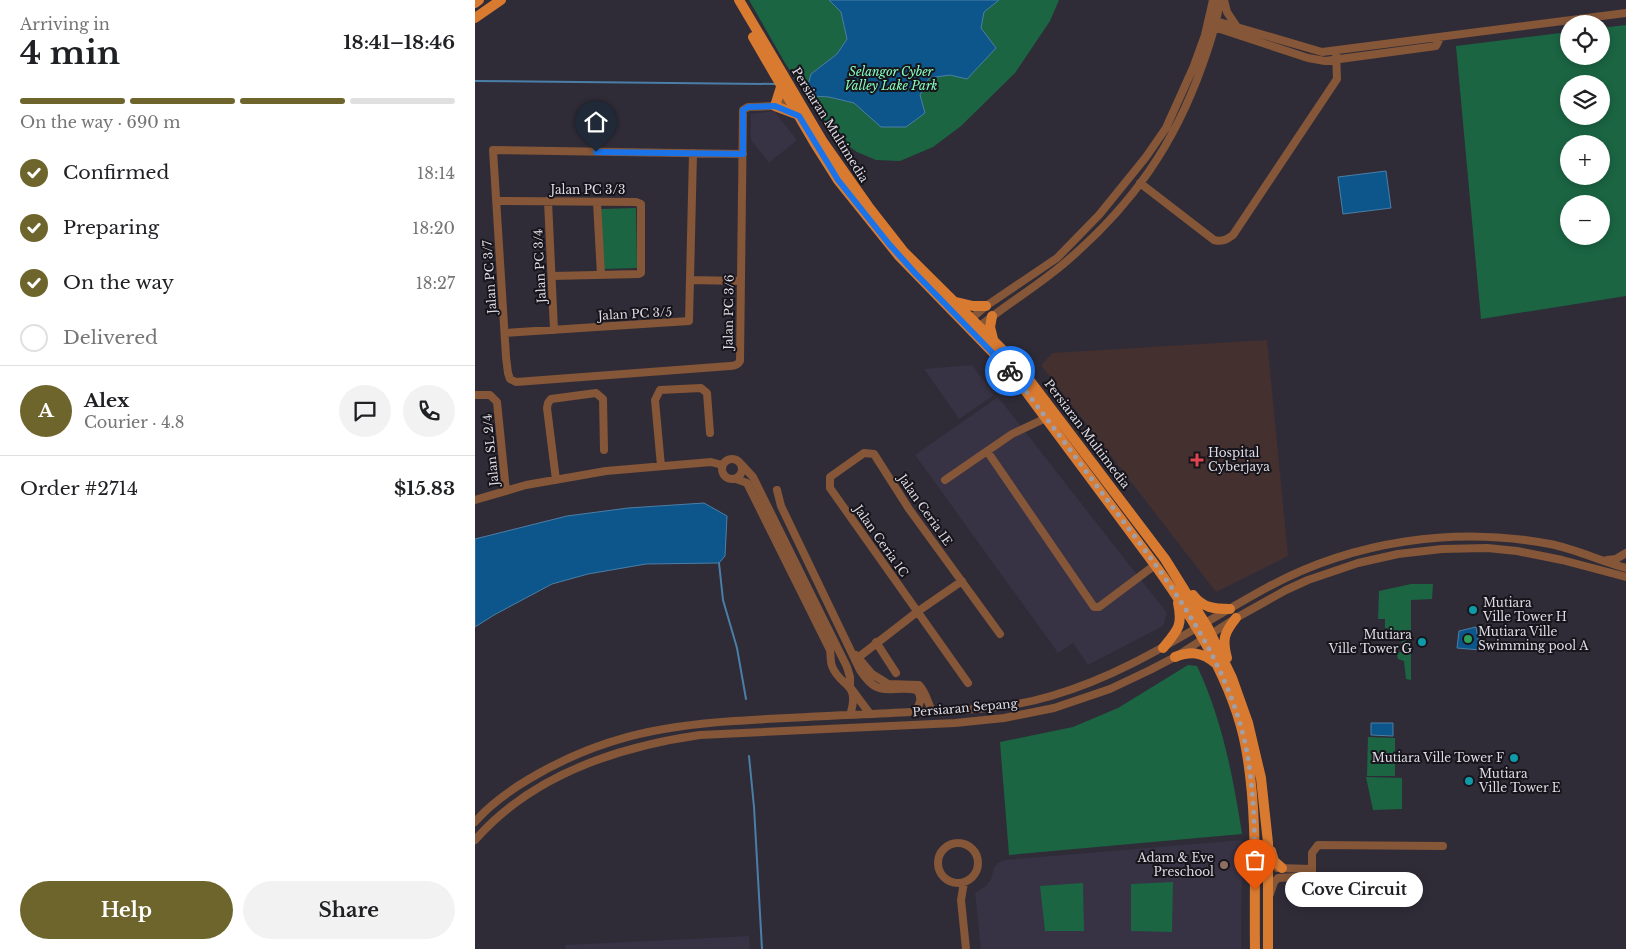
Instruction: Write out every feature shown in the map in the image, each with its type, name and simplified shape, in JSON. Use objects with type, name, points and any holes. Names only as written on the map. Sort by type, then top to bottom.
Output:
[{"type":"main road","points":[[475,3],[479,0]]},
{"type":"main road","points":[[475,18],[501,0]]},
{"type":"main road","name":"Persiaran Multimedia","points":[[731,0],[781,87],[792,97],[799,116],[838,180],[894,250],[1010,370],[1201,627]]},
{"type":"main road","name":"Persiaran Multimedia","points":[[739,0],[792,97],[868,206],[904,252],[1019,365],[1175,573],[1201,627],[1232,678],[1257,753],[1268,843],[1268,949]]},
{"type":"main road","points":[[781,87],[775,106],[799,116]]},
{"type":"main road","points":[[955,302],[973,306],[986,306]]},
{"type":"main road","points":[[992,316],[990,327],[993,339]]},
{"type":"main road","points":[[1175,573],[1200,603],[1210,608],[1233,614],[1224,644],[1232,678]]},
{"type":"main road","points":[[1163,648],[1176,633],[1180,623],[1181,615],[1176,594]]},
{"type":"main road","name":"Persiaran Multimedia","points":[[1207,637],[1233,704],[1246,746],[1255,826],[1255,949]]},
{"type":"main road","points":[[1175,657],[1189,652],[1196,653],[1216,663]]},
{"type":"main road","points":[[1268,843],[1274,860],[1282,868]]},
{"type":"main road","points":[[1255,906],[1259,894],[1260,871],[1269,868]]},
{"type":"street","points":[[972,318],[986,306],[1057,258],[1099,215],[1146,156],[1166,128],[1193,68],[1205,35],[1213,0]]},
{"type":"street","points":[[980,326],[1067,261],[1104,227],[1127,202],[1158,160],[1189,103],[1222,0]]},
{"type":"street","points":[[1222,0],[1237,27]]},
{"type":"street","points":[[1215,24],[1237,27],[1316,52],[1336,52],[1626,13]]},
{"type":"street","points":[[1215,24],[1317,60],[1336,60],[1436,46],[1440,38]]},
{"type":"street","points":[[1141,183],[1214,240],[1223,241],[1228,239],[1233,235],[1337,79],[1336,52]]},
{"type":"street","name":"Jalan PC 3/6","points":[[508,373],[510,379],[516,382],[736,365],[740,361],[743,110],[748,107],[775,106],[792,97]]},
{"type":"street","name":"Jalan PC 3/7","points":[[508,373],[493,150],[693,153]]},
{"type":"street","points":[[693,153],[743,154]]},
{"type":"street","name":"Jalan PC 3/5","points":[[505,333],[689,321],[693,153]]},
{"type":"street","name":"Jalan PC 3/3","points":[[496,201],[636,202],[641,204],[641,273],[552,276]]},
{"type":"street","name":"Jalan PC 3/4","points":[[548,201],[554,330]]},
{"type":"street","points":[[597,202],[601,275]]},
{"type":"street","points":[[690,280],[741,281]]},
{"type":"street","points":[[661,466],[655,400],[660,390],[701,388],[707,394],[710,433]]},
{"type":"street","points":[[555,480],[547,408],[551,399],[596,393],[603,399],[604,450]]},
{"type":"street","name":"Jalan SL 2/4","points":[[475,395],[491,395],[497,402],[506,491]]},
{"type":"street","points":[[945,480],[1011,434],[1047,418]]},
{"type":"street","points":[[987,451],[1094,607],[1099,607],[1155,565]]},
{"type":"street","name":"Jalan Ceria 1C","points":[[869,453],[864,453],[830,477],[830,488],[968,684]]},
{"type":"street","name":"Jalan Ceria 1E","points":[[869,453],[874,454],[909,509],[1000,634]]},
{"type":"street","points":[[851,715],[853,705],[850,687],[850,678],[847,668],[753,477],[737,460],[732,458],[726,460],[722,464],[724,476],[747,483],[830,650],[832,667],[850,687],[870,714]]},
{"type":"street","points":[[475,500],[526,485],[606,471],[711,462],[722,464]]},
{"type":"street","points":[[736,479],[741,473],[741,464]]},
{"type":"street","points":[[777,490],[781,506],[866,679],[879,688],[887,690],[917,690],[921,700],[915,712]]},
{"type":"street","name":"Persiaran Sepang","points":[[475,840],[487,826],[523,797],[545,783],[575,768],[629,748],[661,740],[700,734],[990,720],[1054,708],[1110,689],[1175,657],[1207,637],[1268,587],[1319,564],[1362,550],[1411,541],[1460,537],[1517,539],[1553,545],[1626,568]]},
{"type":"street","name":"Persiaran Sepang","points":[[475,822],[494,803],[531,778],[571,757],[607,742],[659,729],[698,723],[1003,707],[1051,696],[1105,677],[1201,627],[1308,580],[1377,558],[1435,549],[1487,548],[1517,551],[1562,560],[1626,577]]},
{"type":"street","points":[[1603,561],[1616,559],[1626,553]]},
{"type":"street","points":[[857,659],[876,642],[962,581]]},
{"type":"street","points":[[876,642],[896,673]]},
{"type":"street","points":[[857,659],[872,674],[888,684],[919,685],[926,693],[928,704],[933,712]]},
{"type":"street","points":[[781,718],[780,723],[784,726],[869,726]]},
{"type":"street","points":[[953,883],[964,882],[972,877],[977,867],[977,856],[974,852],[965,845],[955,843],[945,848],[939,857],[938,868],[943,877],[957,888],[961,900],[966,949]]},
{"type":"street","points":[[1295,872],[1306,880],[1312,888],[1314,848],[1321,845],[1443,846]]},
{"type":"street","points":[[1268,904],[1274,882],[1306,865],[1313,857]]},
{"type":"street","points":[[1269,868],[1282,868],[1295,872],[1312,872]]},
{"type":"street","points":[[961,900],[964,882]]},
{"type":"shaded area","points":[[774,111],[797,140],[769,163],[751,140],[751,114]]},
{"type":"shaded area","name":"Hospital Cyberjaya","points":[[1267,340],[1288,556],[1216,592],[1041,365],[1053,353]]},
{"type":"shaded area","points":[[972,365],[994,395],[959,419],[924,369]]},
{"type":"shaded area","points":[[998,397],[1167,613],[1163,626],[1088,665],[1073,643],[1058,653],[915,455]]},
{"type":"shaded area","points":[[1242,840],[1241,949],[981,949],[975,893],[986,886],[991,879],[994,868],[998,863],[1005,860]]},
{"type":"shaded area","points":[[749,936],[750,949],[566,949],[565,945]]},
{"type":"green space","name":"Selangor Cyber Valley Lake Park","points":[[749,0],[1059,0],[1050,21],[1015,73],[961,126],[933,147],[900,161],[876,160],[857,152],[833,135],[785,63]]},
{"type":"green space","points":[[1626,25],[1626,296],[1481,319],[1456,46],[1560,33],[1560,65],[1610,65],[1610,27]]},
{"type":"green space","points":[[636,208],[637,268],[603,269],[601,209]]},
{"type":"green space","points":[[1411,584],[1433,584],[1432,599],[1411,600],[1411,680],[1406,679],[1404,661],[1398,659],[1396,652],[1401,652],[1402,637],[1393,639],[1392,632],[1385,631],[1385,619],[1378,619],[1379,591]]},
{"type":"green space","points":[[1188,665],[1197,666],[1220,727],[1235,791],[1242,834],[1009,855],[1000,742],[1073,727],[1118,708]]},
{"type":"green space","points":[[1368,737],[1395,738],[1395,776],[1367,776]]},
{"type":"green space","points":[[1366,777],[1402,778],[1402,809],[1373,810]]},
{"type":"green space","points":[[1173,882],[1172,932],[1131,931],[1131,884]]},
{"type":"green space","points":[[1083,883],[1084,931],[1045,931],[1040,886]]},
{"type":"water","points":[[829,0],[999,0],[984,12],[981,28],[996,48],[967,79],[950,75],[929,78],[920,95],[925,113],[906,127],[881,127],[854,103],[829,97],[813,96],[808,85],[811,74],[837,54],[847,39],[841,12]]},
{"type":"water","points":[[1386,171],[1391,208],[1343,214],[1338,177]]},
{"type":"water","points":[[704,503],[727,516],[725,556],[719,563],[646,564],[588,574],[552,584],[475,627],[475,539],[567,516],[628,508]]},
{"type":"water","name":"Mutiara Ville Swimming pool A","points":[[1476,627],[1480,650],[1457,648],[1459,631]]},
{"type":"water","points":[[1371,723],[1393,723],[1393,736],[1371,735]]},
{"type":"waterway","points":[[475,81],[775,84]]},
{"type":"waterway","points":[[719,563],[723,600],[737,648],[746,699]]},
{"type":"waterway","points":[[749,756],[754,807],[762,949]]},
{"type":"way so far","points":[[1010,371],[1126,524],[1176,594],[1216,663],[1233,704],[1246,746],[1255,826],[1255,890]]},
{"type":"place","name":"Hospital Cyberjaya","points":[[1197,460]]},
{"type":"place","name":"Mutiara Ville Tower H","points":[[1473,610]]},
{"type":"place","name":"Mutiara Ville Swimming pool A","points":[[1468,639]]},
{"type":"place","name":"Mutiara Ville Tower G","points":[[1422,642]]},
{"type":"place","name":"Mutiara Ville Tower F","points":[[1514,758]]},
{"type":"place","name":"Mutiara Ville Tower E","points":[[1469,781]]},
{"type":"place","name":"Adam & Eve Preschool","points":[[1224,865]]},
{"type":"place","name":"Cove Circuit","points":[[1255,890]]},
{"type":"route","points":[[596,152],[743,154],[743,110],[748,107],[775,106],[799,116],[838,180],[889,244],[1010,371]]}]
